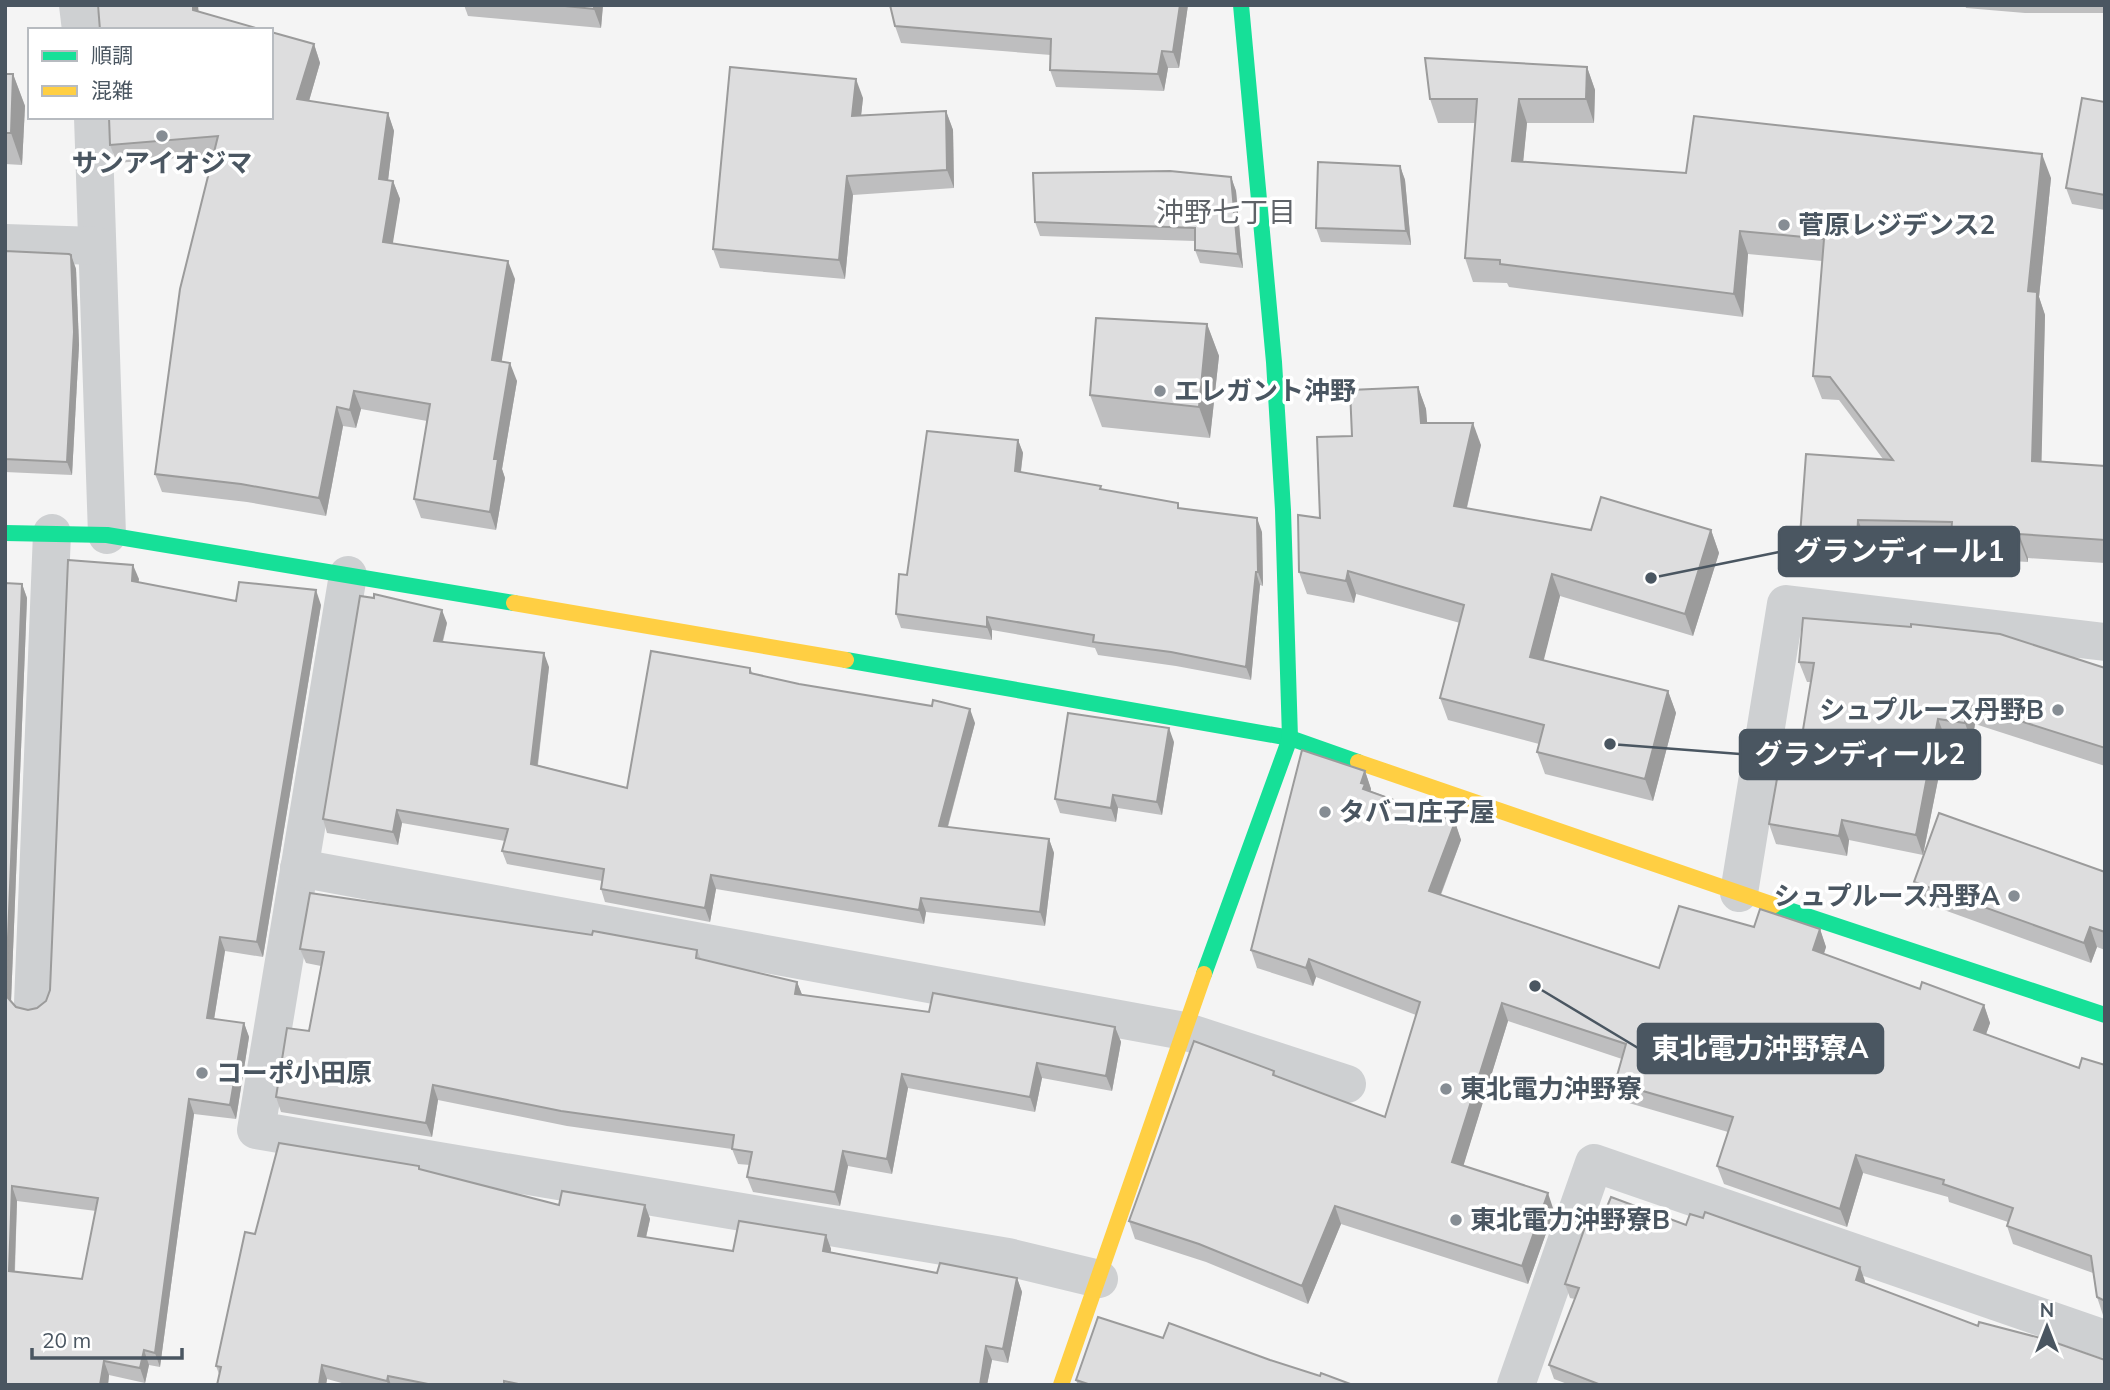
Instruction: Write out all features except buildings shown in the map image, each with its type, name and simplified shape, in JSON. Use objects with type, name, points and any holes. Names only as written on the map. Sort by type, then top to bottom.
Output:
[{"type":"street","points":[[78,5],[81,28]]},
{"type":"street","points":[[1061,1385],[1184,1031],[1290,738],[1283,510],[1274,362],[1241,5]]},
{"type":"street","points":[[93,119],[107,535]]},
{"type":"street","points":[[5,243],[97,246]]},
{"type":"street","points":[[5,533],[107,535],[1290,738],[1739,893],[2105,1015]]},
{"type":"street","points":[[33,1003],[52,533]]},
{"type":"street","points":[[348,575],[256,1130],[1008,1257],[1099,1279]]},
{"type":"street","points":[[1739,893],[1786,604],[2105,642]]},
{"type":"street","points":[[299,868],[1184,1031],[1347,1084]]},
{"type":"street","points":[[1516,1385],[1594,1163],[2105,1339]]},
{"type":"traffic: fast","points":[[1204,974],[1290,738],[1283,510],[1274,362],[1241,5]]},
{"type":"traffic: fast","points":[[5,533],[107,535],[514,603]]},
{"type":"traffic: fast","points":[[846,660],[1290,738],[1358,762]]},
{"type":"traffic: fast","points":[[1774,905],[2105,1015]]},
{"type":"traffic: slow","points":[[514,603],[846,660]]},
{"type":"traffic: slow","points":[[1358,762],[1774,905]]},
{"type":"traffic: slow","points":[[1061,1385],[1204,974]]},
{"type":"place","name":"サンアイオジマ","points":[[162,136]]},
{"type":"place","name":"菅原レジデンス2","points":[[1784,225]]},
{"type":"place","name":"エレガント沖野","points":[[1160,391]]},
{"type":"place","name":"グランディール1","points":[[1651,578]]},
{"type":"place","name":"シュプルース丹野B","points":[[2058,710]]},
{"type":"place","name":"グランディール2","points":[[1610,744]]},
{"type":"place","name":"タバコ庄子屋","points":[[1325,812]]},
{"type":"place","name":"シュプルース丹野A","points":[[2014,896]]},
{"type":"place","name":"東北電力沖野寮A","points":[[1535,986]]},
{"type":"place","name":"コーポ小田原","points":[[202,1073]]},
{"type":"place","name":"東北電力沖野寮","points":[[1446,1089]]},
{"type":"place","name":"東北電力沖野寮B","points":[[1456,1220]]},
{"type":"district","name":"沖野七丁目","points":[[1226,212]]}]
